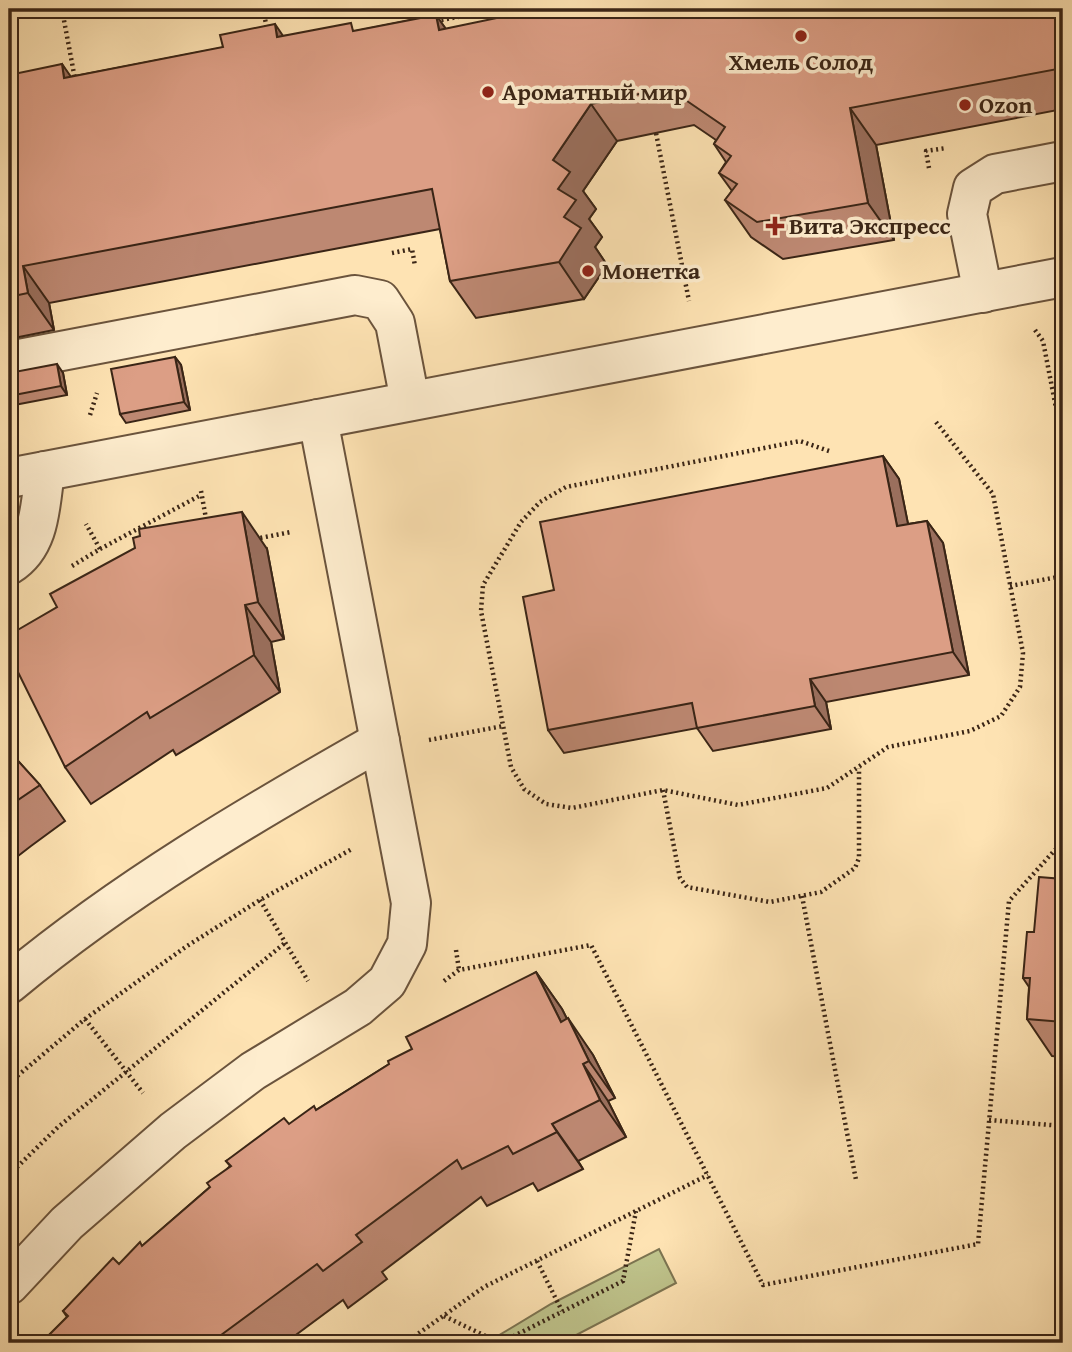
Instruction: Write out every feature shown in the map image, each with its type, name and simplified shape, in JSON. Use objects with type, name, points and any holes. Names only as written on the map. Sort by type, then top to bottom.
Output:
[{"type":"lane","points":[[982,293],[967,214],[973,188],[995,174],[1063,161]]},
{"type":"lane","points":[[9,565],[19,559],[37,530],[27,474],[1063,277]]},
{"type":"lane","points":[[9,361],[355,295],[380,300],[395,323],[410,401]]},
{"type":"lane","points":[[9,1285],[67,1223],[173,1131],[253,1071],[358,1007],[387,982],[407,944],[411,903],[398,742],[318,419]]},
{"type":"lane","points":[[9,984],[91,919],[258,810],[398,742]]},
{"type":"path","points":[[263,9],[269,41]]},
{"type":"path","points":[[465,9],[467,15]]},
{"type":"path","points":[[428,23],[501,9]]},
{"type":"path","points":[[63,15],[77,90]]},
{"type":"path","points":[[654,118],[691,313]]},
{"type":"path","points":[[931,177],[926,152],[953,146]]},
{"type":"path","points":[[385,254],[412,249],[416,274]]},
{"type":"path","points":[[1032,327],[1044,341],[1063,444]]},
{"type":"path","points":[[829,451],[800,441],[566,487],[540,502],[521,522],[483,584],[481,611],[512,767],[524,789],[546,804],[572,808],[663,790],[738,805],[827,788],[888,747],[970,731],[1001,716],[1020,687],[1023,653],[993,494],[936,422]]},
{"type":"path","points":[[200,487],[209,534]]},
{"type":"path","points":[[68,568],[202,495]]},
{"type":"path","points":[[85,521],[100,549]]},
{"type":"path","points":[[251,540],[303,530]]},
{"type":"path","points":[[1010,586],[1063,576]]},
{"type":"path","points":[[398,742],[503,726]]},
{"type":"path","points":[[663,790],[680,878],[687,887],[770,902],[821,892],[855,868],[859,858],[859,767]]},
{"type":"path","points":[[454,944],[460,970],[591,945],[763,1285],[978,1244],[1009,901],[1063,841]]},
{"type":"path","points":[[9,1083],[85,1020],[187,946],[260,900],[362,843]]},
{"type":"path","points":[[802,896],[856,1180]]},
{"type":"path","points":[[260,900],[333,1022]]},
{"type":"path","points":[[9,1175],[58,1127],[285,943]]},
{"type":"path","points":[[85,1020],[173,1131]]},
{"type":"path","points":[[989,1120],[1063,1126]]},
{"type":"path","points":[[405,1343],[484,1287],[708,1175]]},
{"type":"path","points":[[444,1316],[500,1342],[623,1281],[636,1211]]},
{"type":"path","points":[[537,1261],[562,1311]]},
{"type":"green space","points":[[659,1249],[676,1283],[561,1343],[486,1343],[551,1304]]},
{"type":"building","points":[[525,9],[1063,9],[1063,68],[850,108],[868,203],[757,222],[725,200],[737,184],[719,173],[731,156],[714,144],[725,127],[668,88],[591,104],[553,160],[570,172],[558,189],[576,200],[564,217],[581,228],[559,262],[450,281],[432,189],[23,266],[28,293],[9,297],[9,75],[62,64],[64,78],[223,47],[220,35],[275,24],[277,37],[351,23],[353,31],[436,15],[439,30],[521,13]]},
{"type":"building","points":[[175,357],[184,402],[120,414],[111,369]]},
{"type":"building","points":[[57,364],[61,386],[9,396],[9,373]]},
{"type":"building","points":[[883,456],[897,526],[927,521],[953,652],[810,679],[815,706],[697,728],[692,703],[548,730],[523,597],[554,590],[540,522]]},
{"type":"building","points":[[242,512],[258,602],[245,605],[254,655],[150,718],[147,712],[65,767],[9,654],[9,635],[57,607],[50,594],[135,548],[133,538],[140,536],[139,529]]},
{"type":"building","points":[[9,751],[40,785],[9,806]]},
{"type":"building","points":[[1039,877],[1063,879],[1063,1022],[1027,1019],[1030,978],[1023,978],[1027,932],[1034,932]]},
{"type":"building","points":[[536,972],[561,1022],[568,1018],[589,1061],[583,1064],[600,1100],[552,1124],[557,1132],[513,1154],[508,1146],[462,1169],[457,1160],[356,1235],[362,1242],[323,1271],[317,1264],[217,1338],[223,1343],[48,1343],[51,1340],[47,1337],[68,1316],[63,1311],[113,1258],[119,1264],[140,1242],[142,1246],[210,1187],[207,1183],[231,1166],[226,1161],[284,1118],[289,1124],[314,1106],[316,1110],[389,1064],[388,1061],[412,1049],[406,1037]]},
{"type":"place","name":"Хмель Солод","points":[[801,36]]},
{"type":"place","name":"Ароматный мир","points":[[488,92]]},
{"type":"place","name":"Ozon","points":[[965,105]]},
{"type":"place","name":"Вита Экспресс","points":[[775,226]]},
{"type":"place","name":"Монетка","points":[[588,271]]}]
